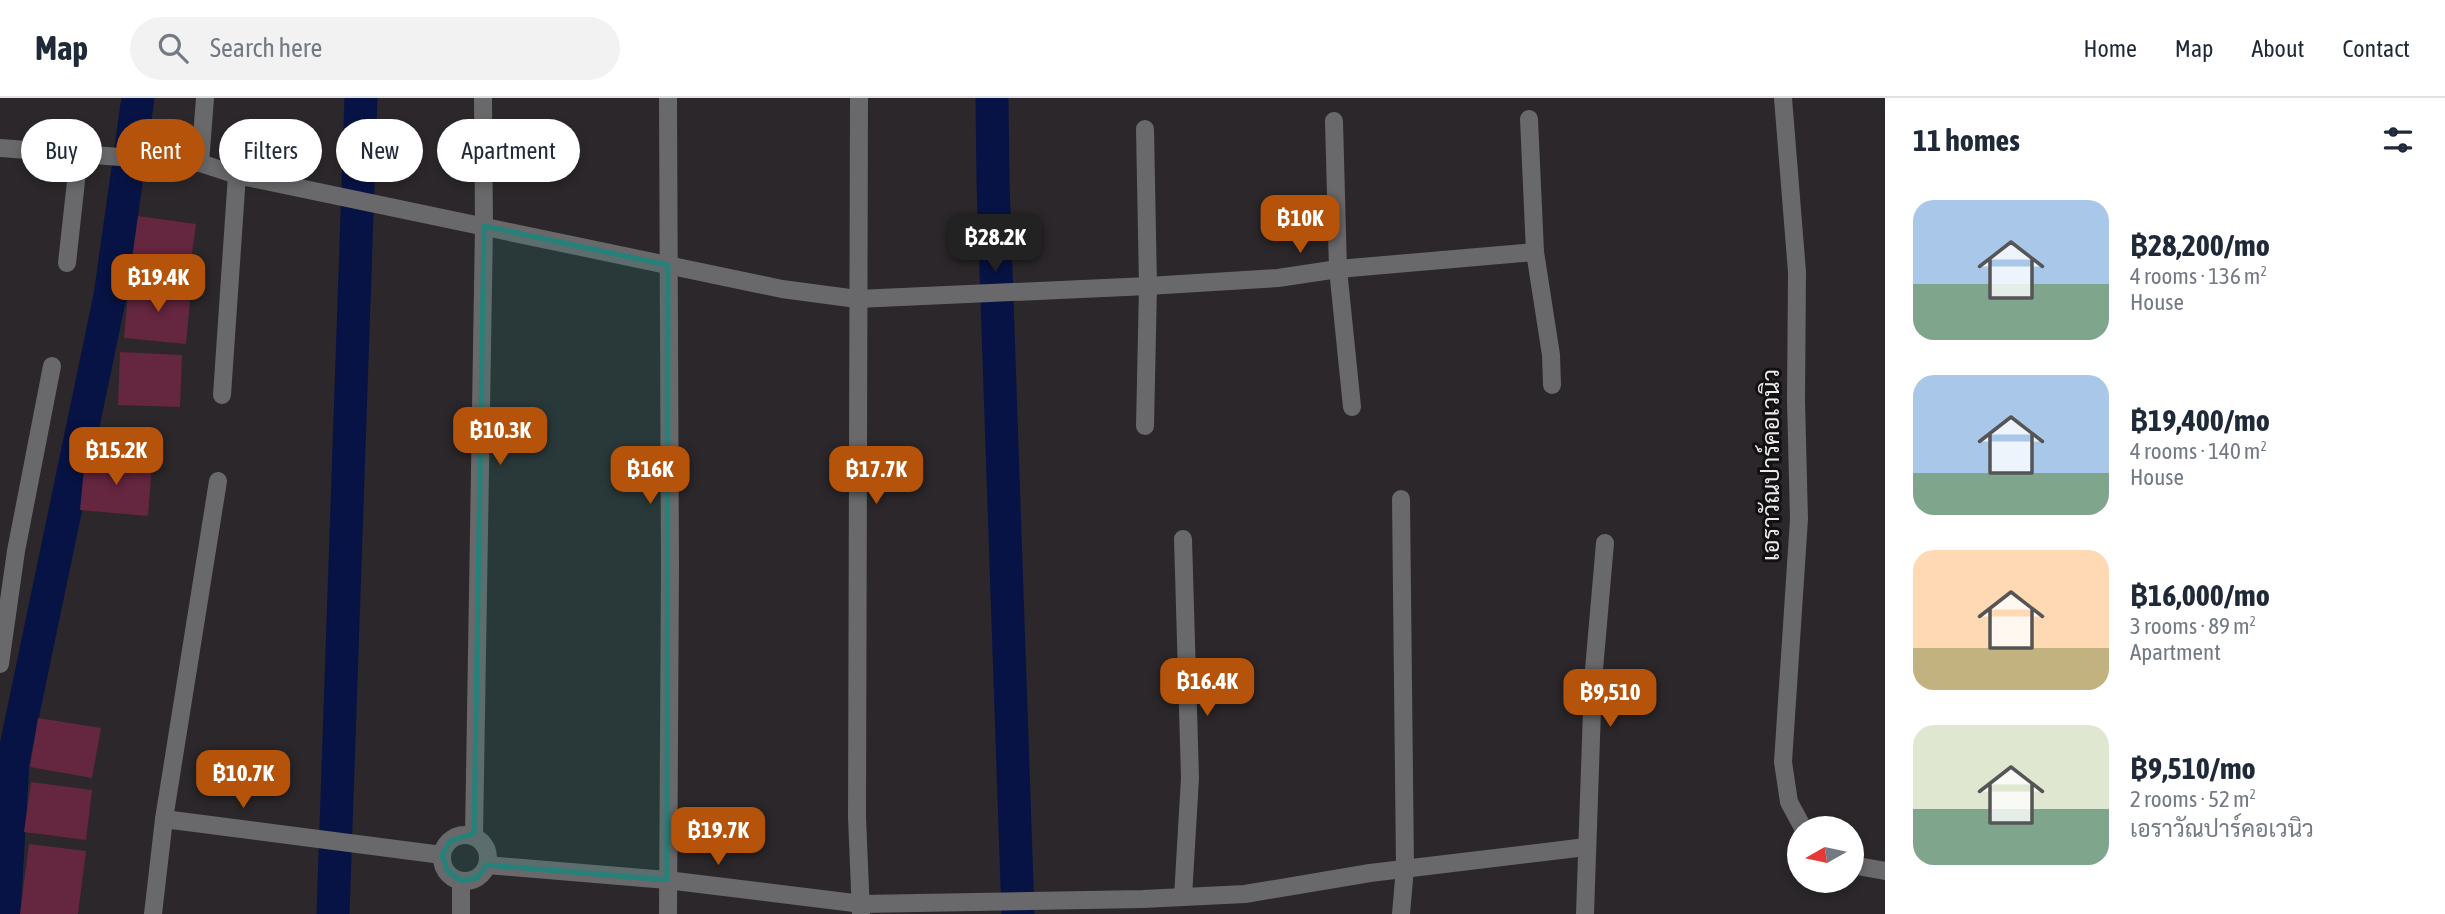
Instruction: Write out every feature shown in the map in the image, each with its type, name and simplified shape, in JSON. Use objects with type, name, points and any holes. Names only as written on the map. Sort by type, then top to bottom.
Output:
[{"type":"street","points":[[203,119],[205,98]]},
{"type":"street","points":[[474,836],[484,226],[483,98]]},
{"type":"street","points":[[668,98],[668,914]]},
{"type":"street","points":[[859,98],[857,817],[861,909]]},
{"type":"street","name":"เอราวัณปาร์คอเวนิว","points":[[1783,98],[1797,272],[1799,519],[1783,762],[1789,802],[1797,816]]},
{"type":"street","points":[[1529,119],[1535,252],[1551,355],[1552,385]]},
{"type":"street","points":[[1334,121],[1338,269],[1352,407]]},
{"type":"street","points":[[1144,129],[1148,286],[1145,426]]},
{"type":"street","points":[[0,148],[21,150]]},
{"type":"street","points":[[67,263],[76,182]]},
{"type":"street","points":[[222,395],[237,182]]},
{"type":"street","points":[[271,182],[782,289],[857,299],[1278,278],[1338,269],[1535,252]]},
{"type":"street","points":[[0,664],[16,551],[52,366]]},
{"type":"street","points":[[153,914],[164,819],[218,481]]},
{"type":"street","points":[[1401,499],[1405,868],[1401,914]]},
{"type":"street","points":[[1182,539],[1190,779],[1183,897]]},
{"type":"street","points":[[1585,914],[1593,681],[1605,543]]},
{"type":"street","points":[[164,819],[442,855]]},
{"type":"street","points":[[466,835],[474,836],[486,848],[487,865],[477,878],[461,881],[447,871],[442,855],[450,841],[466,835]]},
{"type":"street","points":[[487,865],[667,880],[861,909],[948,903],[1245,894],[1405,868],[1586,847]]},
{"type":"street","points":[[1864,867],[1885,871]]},
{"type":"street","points":[[461,881],[461,914]]},
{"type":"highlighted area","points":[[484,226],[668,265],[667,880],[487,865],[477,878],[461,881],[447,871],[442,855],[450,841],[474,833]]},
{"type":"building","points":[[138,216],[196,224],[189,276],[131,267]]},
{"type":"building","points":[[129,284],[191,290],[186,344],[124,338]]},
{"type":"building","points":[[120,352],[182,355],[180,407],[118,405]]},
{"type":"building","points":[[85,458],[152,464],[148,516],[80,510]]},
{"type":"building","points":[[38,718],[101,728],[92,778],[30,767]]},
{"type":"building","points":[[31,782],[92,790],[86,840],[24,832]]},
{"type":"building","points":[[29,844],[86,851],[78,914],[20,914]]},
{"type":"waterway","points":[[4,914],[13,761],[110,296],[138,98]]},
{"type":"waterway","points":[[333,914],[361,98]]},
{"type":"waterway","points":[[992,98],[1018,914]]}]
